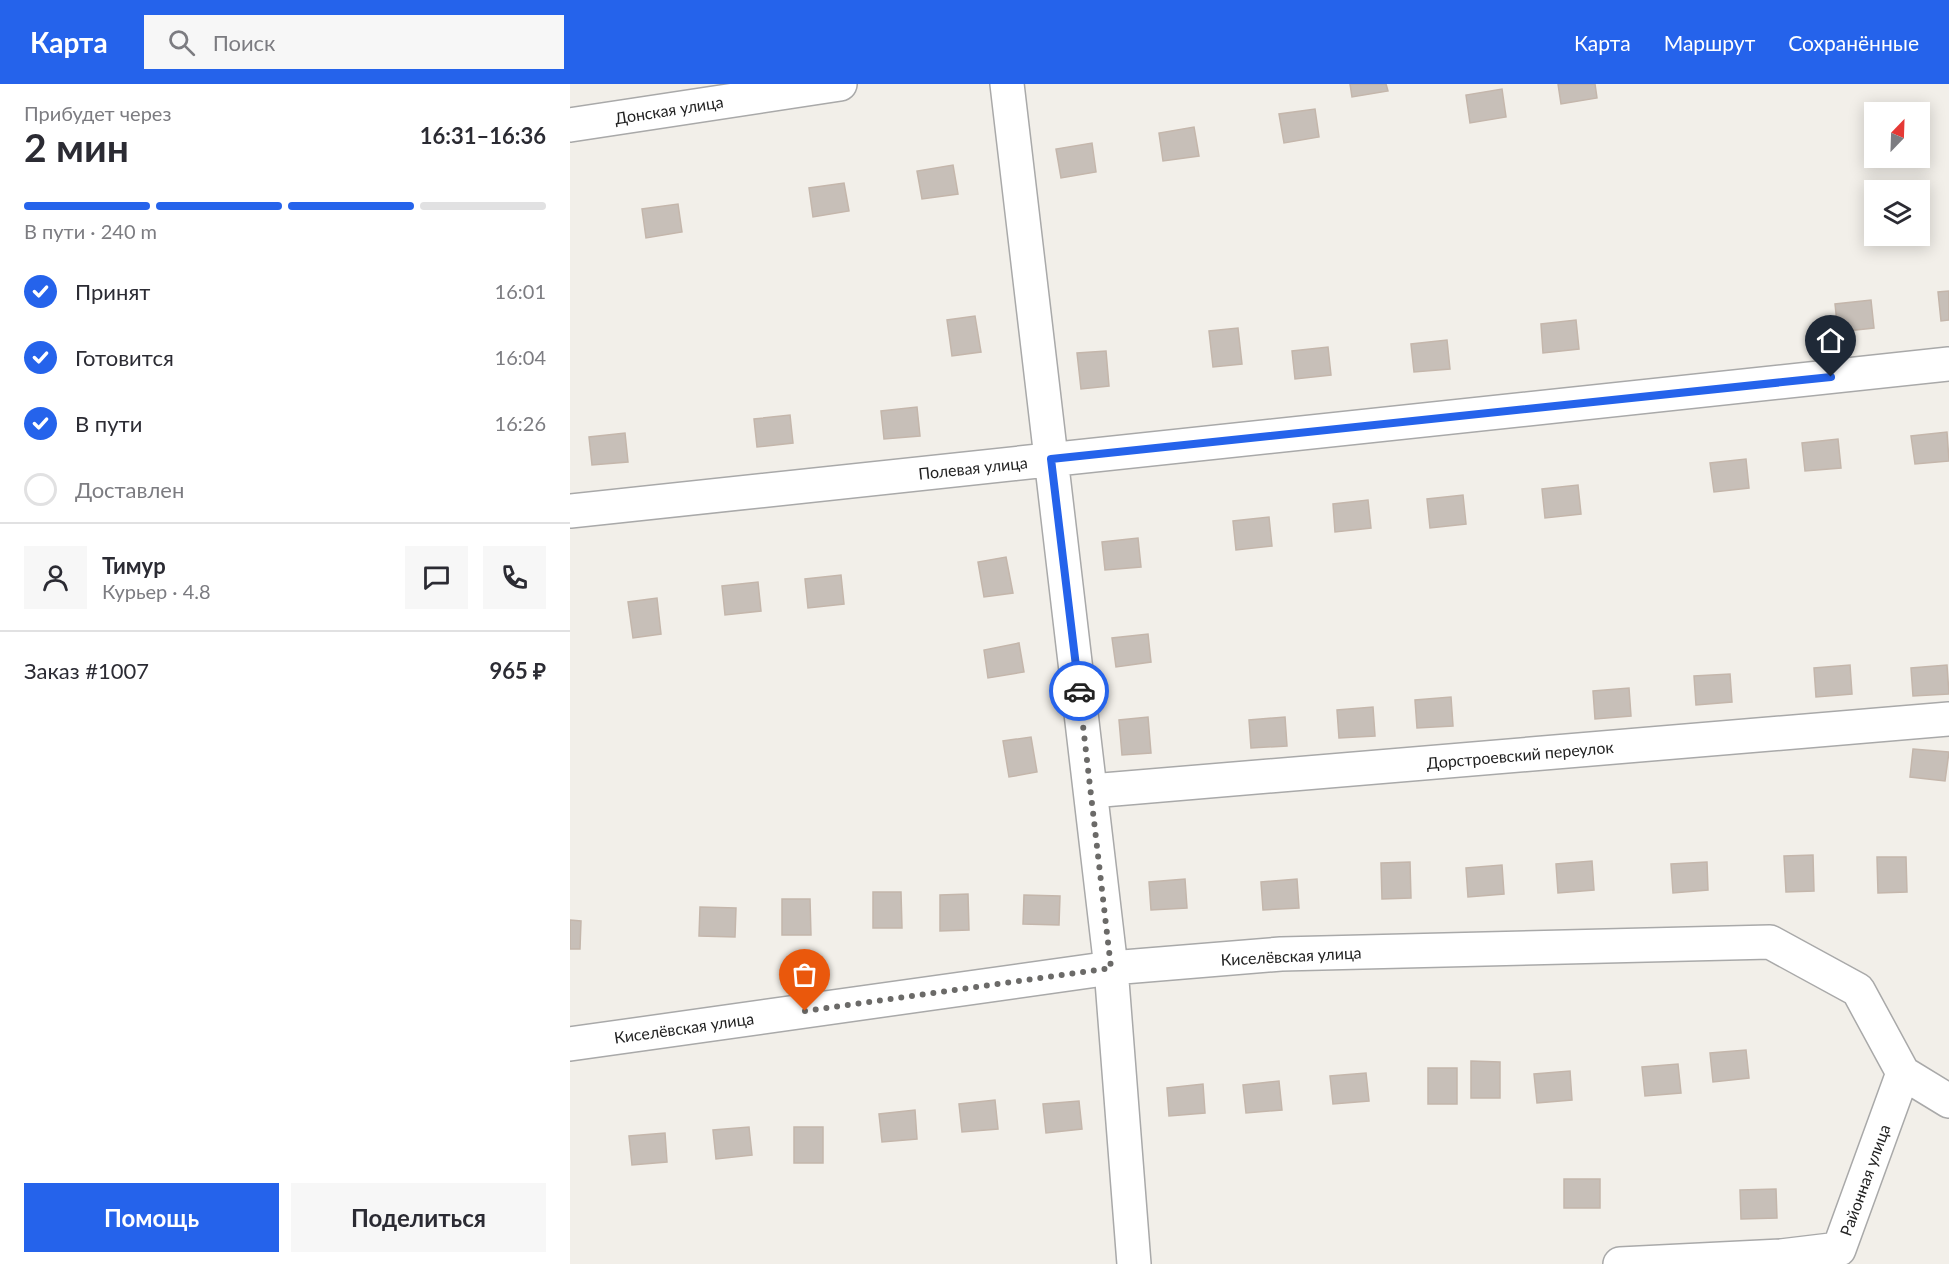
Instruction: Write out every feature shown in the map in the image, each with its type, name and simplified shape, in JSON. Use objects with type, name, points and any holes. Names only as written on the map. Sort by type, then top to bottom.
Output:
[{"type":"street","name":"Донская улица","points":[[570,125],[840,84]]},
{"type":"street","points":[[1007,84],[1111,968],[1134,1264]]},
{"type":"street","name":"Полевая улица","points":[[570,511],[1949,364]]},
{"type":"street","name":"Дорстроевский переулок","points":[[1091,791],[1949,719]]},
{"type":"street","name":"Киселёвская улица","points":[[570,1044],[1111,968],[1281,954],[1770,942],[1858,990],[1903,1073]]},
{"type":"street","points":[[1903,1073],[1949,1101]]},
{"type":"street","name":"Районная улица","points":[[1620,1264],[1779,1260],[1839,1249],[1903,1073]]},
{"type":"building","points":[[1350,84],[1386,84],[1388,91],[1352,97]]},
{"type":"building","points":[[1558,84],[1595,84],[1597,98],[1561,104]]},
{"type":"building","points":[[1502,89],[1506,117],[1470,123],[1466,95]]},
{"type":"building","points":[[1315,109],[1319,137],[1284,143],[1279,114]]},
{"type":"building","points":[[1194,127],[1199,156],[1163,161],[1159,133]]},
{"type":"building","points":[[1092,143],[1096,172],[1061,178],[1056,149]]},
{"type":"building","points":[[953,165],[958,194],[922,199],[917,171]]},
{"type":"building","points":[[844,183],[849,211],[813,217],[809,188]]},
{"type":"building","points":[[678,204],[682,232],[646,238],[642,209]]},
{"type":"building","points":[[1949,291],[1949,320],[1941,321],[1938,292]]},
{"type":"building","points":[[1871,300],[1874,328],[1838,332],[1835,304]]},
{"type":"building","points":[[975,316],[981,352],[952,356],[947,320]]},
{"type":"building","points":[[1576,320],[1579,349],[1543,353],[1541,324]]},
{"type":"building","points":[[1238,328],[1242,364],[1213,367],[1209,331]]},
{"type":"building","points":[[1447,340],[1450,369],[1414,372],[1411,344]]},
{"type":"building","points":[[1328,347],[1331,375],[1295,379],[1292,351]]},
{"type":"building","points":[[1106,351],[1109,386],[1081,389],[1077,353]]},
{"type":"building","points":[[917,407],[920,436],[884,439],[881,411]]},
{"type":"building","points":[[790,415],[793,443],[757,447],[754,419]]},
{"type":"building","points":[[1947,432],[1949,461],[1915,464],[1911,436]]},
{"type":"building","points":[[625,433],[628,462],[592,465],[589,437]]},
{"type":"building","points":[[1838,439],[1841,468],[1805,471],[1802,443]]},
{"type":"building","points":[[1746,459],[1749,488],[1714,492],[1710,463]]},
{"type":"building","points":[[1578,485],[1581,514],[1545,518],[1542,489]]},
{"type":"building","points":[[1463,495],[1466,524],[1430,528],[1427,499]]},
{"type":"building","points":[[1368,500],[1371,528],[1335,532],[1333,504]]},
{"type":"building","points":[[1269,517],[1272,546],[1236,550],[1233,521]]},
{"type":"building","points":[[1138,538],[1141,567],[1105,570],[1102,542]]},
{"type":"building","points":[[1006,557],[1013,593],[984,597],[978,562]]},
{"type":"building","points":[[841,575],[844,604],[808,608],[805,579]]},
{"type":"building","points":[[758,582],[761,611],[725,615],[722,586]]},
{"type":"building","points":[[657,598],[661,634],[633,638],[628,602]]},
{"type":"building","points":[[1148,634],[1151,662],[1116,667],[1112,638]]},
{"type":"building","points":[[1019,643],[1024,672],[988,678],[984,650]]},
{"type":"building","points":[[1850,665],[1852,694],[1816,697],[1814,668]]},
{"type":"building","points":[[1947,665],[1949,694],[1913,696],[1911,668]]},
{"type":"building","points":[[1730,674],[1732,702],[1696,705],[1694,676]]},
{"type":"building","points":[[1629,688],[1631,716],[1595,719],[1593,691]]},
{"type":"building","points":[[1451,697],[1453,726],[1417,728],[1415,700]]},
{"type":"building","points":[[1373,707],[1375,736],[1339,738],[1337,710]]},
{"type":"building","points":[[1148,717],[1151,753],[1122,755],[1119,720]]},
{"type":"building","points":[[1285,717],[1287,746],[1251,748],[1249,720]]},
{"type":"building","points":[[1031,737],[1037,772],[1009,777],[1003,741]]},
{"type":"building","points":[[1913,749],[1949,752],[1945,781],[1910,777]]},
{"type":"building","points":[[1813,855],[1814,891],[1786,892],[1784,856]]},
{"type":"building","points":[[1877,857],[1906,857],[1907,892],[1878,893]]},
{"type":"building","points":[[1592,861],[1594,890],[1558,893],[1556,864]]},
{"type":"building","points":[[1410,862],[1411,898],[1382,899],[1381,863]]},
{"type":"building","points":[[1707,862],[1708,890],[1673,893],[1671,864]]},
{"type":"building","points":[[1502,865],[1504,894],[1468,897],[1466,868]]},
{"type":"building","points":[[1185,879],[1187,908],[1151,910],[1149,882]]},
{"type":"building","points":[[1297,879],[1299,908],[1263,910],[1261,882]]},
{"type":"building","points":[[873,892],[901,892],[902,928],[873,928]]},
{"type":"building","points":[[968,894],[969,930],[940,931],[940,895]]},
{"type":"building","points":[[1024,895],[1060,896],[1059,925],[1023,924]]},
{"type":"building","points":[[782,899],[810,899],[811,935],[782,935]]},
{"type":"building","points":[[700,907],[736,908],[735,937],[699,936]]},
{"type":"building","points":[[570,920],[581,921],[580,949],[570,949]]},
{"type":"building","points":[[1746,1050],[1749,1078],[1713,1082],[1710,1053]]},
{"type":"building","points":[[1471,1061],[1500,1062],[1500,1098],[1471,1098]]},
{"type":"building","points":[[1678,1064],[1681,1093],[1645,1096],[1642,1067]]},
{"type":"building","points":[[1428,1068],[1457,1068],[1457,1104],[1428,1104]]},
{"type":"building","points":[[1570,1071],[1572,1100],[1537,1103],[1534,1074]]},
{"type":"building","points":[[1366,1073],[1369,1101],[1333,1104],[1330,1076]]},
{"type":"building","points":[[1279,1081],[1282,1110],[1246,1113],[1243,1085]]},
{"type":"building","points":[[1203,1084],[1205,1113],[1169,1116],[1167,1088]]},
{"type":"building","points":[[995,1100],[998,1129],[962,1132],[959,1104]]},
{"type":"building","points":[[1079,1101],[1082,1129],[1046,1133],[1043,1104]]},
{"type":"building","points":[[915,1110],[917,1139],[882,1142],[879,1114]]},
{"type":"building","points":[[749,1127],[752,1155],[716,1159],[713,1130]]},
{"type":"building","points":[[794,1127],[823,1127],[823,1163],[794,1163]]},
{"type":"building","points":[[665,1133],[667,1162],[632,1165],[629,1136]]},
{"type":"building","points":[[1564,1179],[1600,1179],[1600,1208],[1564,1208]]},
{"type":"building","points":[[1776,1189],[1777,1218],[1741,1219],[1740,1190]]},
{"type":"way so far","points":[[805,1011],[1111,968],[1079,691]]},
{"type":"route","points":[[1079,691],[1051,459],[1831,377]]}]
